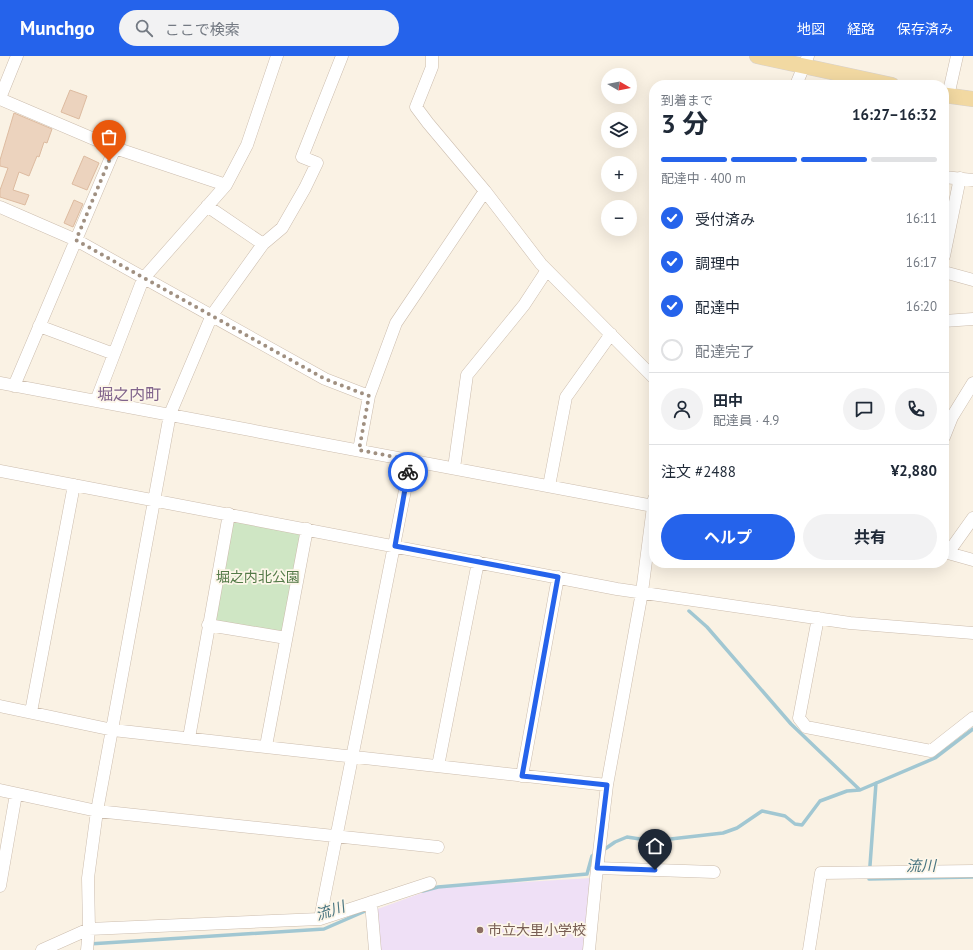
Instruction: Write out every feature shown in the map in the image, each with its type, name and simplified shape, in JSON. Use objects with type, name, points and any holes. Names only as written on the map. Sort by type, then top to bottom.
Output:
[{"type":"main road","points":[[757,56],[806,61],[874,80]]},
{"type":"main road","points":[[949,96],[973,100]]},
{"type":"street","points":[[17,56],[0,99],[115,148],[226,185]]},
{"type":"street","points":[[96,401],[143,279],[226,185],[247,145],[277,56]]},
{"type":"street","points":[[86,950],[89,933],[88,878],[97,811],[170,414],[212,315],[263,244],[282,228],[299,200],[317,163],[302,157],[342,56]]},
{"type":"street","points":[[432,56],[432,67],[416,107],[547,270],[649,373]]},
{"type":"street","points":[[949,84],[957,56]]},
{"type":"street","points":[[798,80],[806,61]]},
{"type":"street","points":[[14,386],[115,148]]},
{"type":"street","points":[[949,177],[973,180]]},
{"type":"street","points":[[949,232],[960,178]]},
{"type":"street","points":[[359,450],[369,396],[396,323],[485,191]]},
{"type":"street","points":[[207,206],[263,244]]},
{"type":"street","points":[[0,207],[76,240],[143,279],[212,315],[325,379],[369,396]]},
{"type":"street","points":[[454,468],[467,375],[524,305],[547,270]]},
{"type":"street","points":[[949,273],[973,280]]},
{"type":"street","points":[[949,321],[973,319]]},
{"type":"street","points":[[39,326],[114,354]]},
{"type":"street","points":[[549,486],[566,397],[611,334]]},
{"type":"street","points":[[0,383],[549,486],[649,501]]},
{"type":"street","points":[[949,424],[973,383]]},
{"type":"street","points":[[320,919],[411,460]]},
{"type":"street","points":[[0,471],[642,592],[850,623],[973,634]]},
{"type":"street","points":[[31,712],[74,485]]},
{"type":"street","points":[[188,738],[229,514]]},
{"type":"street","points":[[949,552],[973,518]]},
{"type":"street","points":[[266,746],[307,529]]},
{"type":"street","points":[[589,950],[607,785],[642,592],[649,535]]},
{"type":"street","points":[[949,553],[973,560]]},
{"type":"street","points":[[438,766],[478,562]]},
{"type":"street","points":[[522,776],[558,577]]},
{"type":"street","points":[[818,618],[799,718],[806,727],[931,751],[973,718]]},
{"type":"street","points":[[208,625],[286,638]]},
{"type":"street","points":[[0,706],[112,730],[607,785]]},
{"type":"street","points":[[0,790],[97,811],[438,847]]},
{"type":"street","points":[[0,886],[16,794]]},
{"type":"street","points":[[598,860],[714,872]]},
{"type":"street","points":[[809,950],[821,874],[973,871]]},
{"type":"street","points":[[42,950],[89,933],[320,919],[371,905],[430,883]]},
{"type":"street","points":[[371,905],[375,950]]},
{"type":"shaded area","name":"市立大里小学校","points":[[591,878],[585,950],[376,950],[372,911],[438,887]]},
{"type":"green space","name":"堀之内北公園","points":[[229,514],[307,529],[286,638],[208,625]]},
{"type":"building","points":[[70,90],[87,96],[79,119],[61,112]]},
{"type":"building","points":[[14,113],[52,129],[47,143],[44,142],[39,157],[37,156],[29,176],[19,172],[13,190],[29,195],[25,205],[0,197],[0,190],[8,168],[0,166],[0,160]]},
{"type":"building","points":[[84,156],[99,163],[87,190],[72,184]]},
{"type":"building","points":[[74,200],[83,204],[73,227],[64,223]]},
{"type":"waterway","points":[[689,611],[707,627],[791,724],[860,790],[935,758],[973,729]]},
{"type":"waterway","name":"流川","points":[[876,783],[869,879],[973,877]]},
{"type":"waterway","points":[[602,851],[615,842],[627,837],[653,841],[723,833],[737,828],[762,811],[785,816],[795,824],[802,825],[820,801],[847,791],[860,790]]},
{"type":"waterway","name":"流川","points":[[423,891],[438,887],[587,874],[592,856],[597,853]]},
{"type":"waterway","name":"流川","points":[[89,944],[324,929],[370,909]]},
{"type":"way so far","points":[[109,161],[76,240],[143,279],[212,315],[325,379],[369,396],[359,450],[411,460],[408,472]]},
{"type":"place","name":"市立大里小学校","points":[[480,930]]},
{"type":"district","name":"堀之内町","points":[[129,394]]},
{"type":"route","points":[[408,472],[395,546],[558,577],[522,776],[607,785],[597,868],[655,870]]}]
